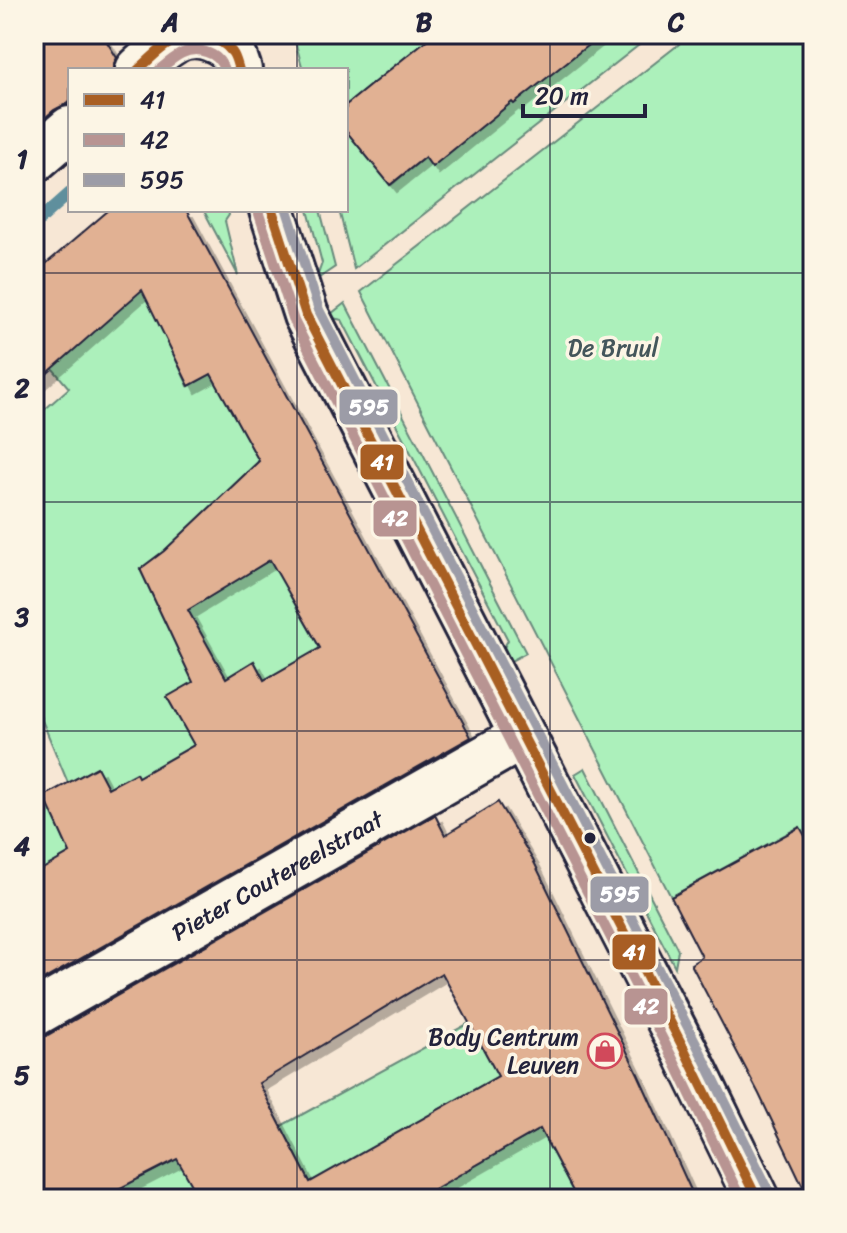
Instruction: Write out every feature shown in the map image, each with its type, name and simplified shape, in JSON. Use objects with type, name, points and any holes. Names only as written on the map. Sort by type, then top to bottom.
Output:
[{"type":"street","points":[[135,57],[180,37],[201,36],[226,49]]},
{"type":"street","points":[[34,160],[68,131]]},
{"type":"street","points":[[273,212],[306,315],[684,1049],[757,1199]]},
{"type":"street","name":"Pieter Coutereelstraat","points":[[34,1014],[522,737]]},
{"type":"green space","points":[[297,34],[434,34],[348,103],[348,68],[302,68],[294,37]]},
{"type":"green space","points":[[601,34],[653,34],[354,269],[340,212],[348,212],[348,125],[351,137],[391,185],[425,157],[432,166],[512,102],[514,104]]},
{"type":"green space","name":"De Bruul","points":[[692,34],[805,34],[808,37],[813,34],[813,838],[808,841],[799,827],[671,897],[361,292]]},
{"type":"green space","points":[[205,212],[228,212],[225,221],[238,275]]},
{"type":"green space","points":[[309,212],[321,212],[335,267],[316,280],[322,263]]},
{"type":"green space","points":[[130,234],[161,327],[188,386],[211,374],[259,461],[164,551],[140,569],[193,682],[188,610],[302,540],[304,589],[291,597],[320,648],[264,680],[254,661],[226,678],[193,683],[167,697],[194,745],[164,762],[143,786],[135,773],[108,788],[97,767],[68,783],[34,701],[34,419],[69,388],[52,368]]},
{"type":"green space","points":[[345,303],[526,653],[507,663],[501,653],[508,640],[342,320],[327,317]]},
{"type":"green space","points":[[585,768],[678,950],[675,967],[575,774]]},
{"type":"green space","points":[[34,774],[70,853],[34,874]]},
{"type":"green space","points":[[469,1023],[498,1076],[310,1182],[281,1126]]},
{"type":"green space","points":[[194,1065],[263,1199],[234,1199],[215,1164],[189,1179],[200,1199],[99,1199],[205,1144],[177,1091],[34,1164],[34,1147]]},
{"type":"green space","points":[[540,1129],[577,1199],[417,1199]]},
{"type":"building","points":[[34,34],[102,34],[117,58],[114,68],[68,68],[68,103],[34,127]]},
{"type":"building","points":[[434,34],[602,34],[432,167],[425,157],[390,185],[348,133],[348,103]]},
{"type":"building","points":[[107,212],[187,212],[471,737],[34,985],[34,874],[70,853],[44,796],[97,767],[108,788],[136,773],[138,777],[194,745],[167,697],[193,682],[140,569],[164,551],[259,461],[211,374],[189,386],[142,290],[34,385],[34,274]],"holes":[[[270,560],[320,648],[264,680],[254,661],[226,678],[188,610]]]},
{"type":"building","points":[[498,802],[533,860],[638,1074],[695,1199],[577,1199],[540,1129],[417,1199],[200,1199],[177,1159],[99,1199],[34,1199],[34,1039],[46,1036],[435,815],[445,835]],"holes":[[[442,973],[498,1076],[310,1182],[259,1083]]]},
{"type":"building","points":[[800,827],[813,850],[813,1199],[809,1199],[759,1094],[691,964],[702,957],[671,897]]},
{"type":"waterway","points":[[34,225],[68,195]]},
{"type":"transit line","name":"41","points":[[140,68],[168,44],[192,35],[221,42],[234,56],[238,68]]},
{"type":"transit line","name":"42","points":[[161,68],[181,54],[193,50],[213,55],[223,68]]},
{"type":"transit line","name":"41","points":[[273,212],[306,315],[684,1049],[757,1199]]},
{"type":"transit line","name":"595","points":[[288,212],[319,310],[770,1193]]},
{"type":"transit line","name":"42","points":[[259,214],[294,321],[671,1055],[741,1199]]},
{"type":"place","name":"Body Centrum Leuven","points":[[605,1051]]}]
